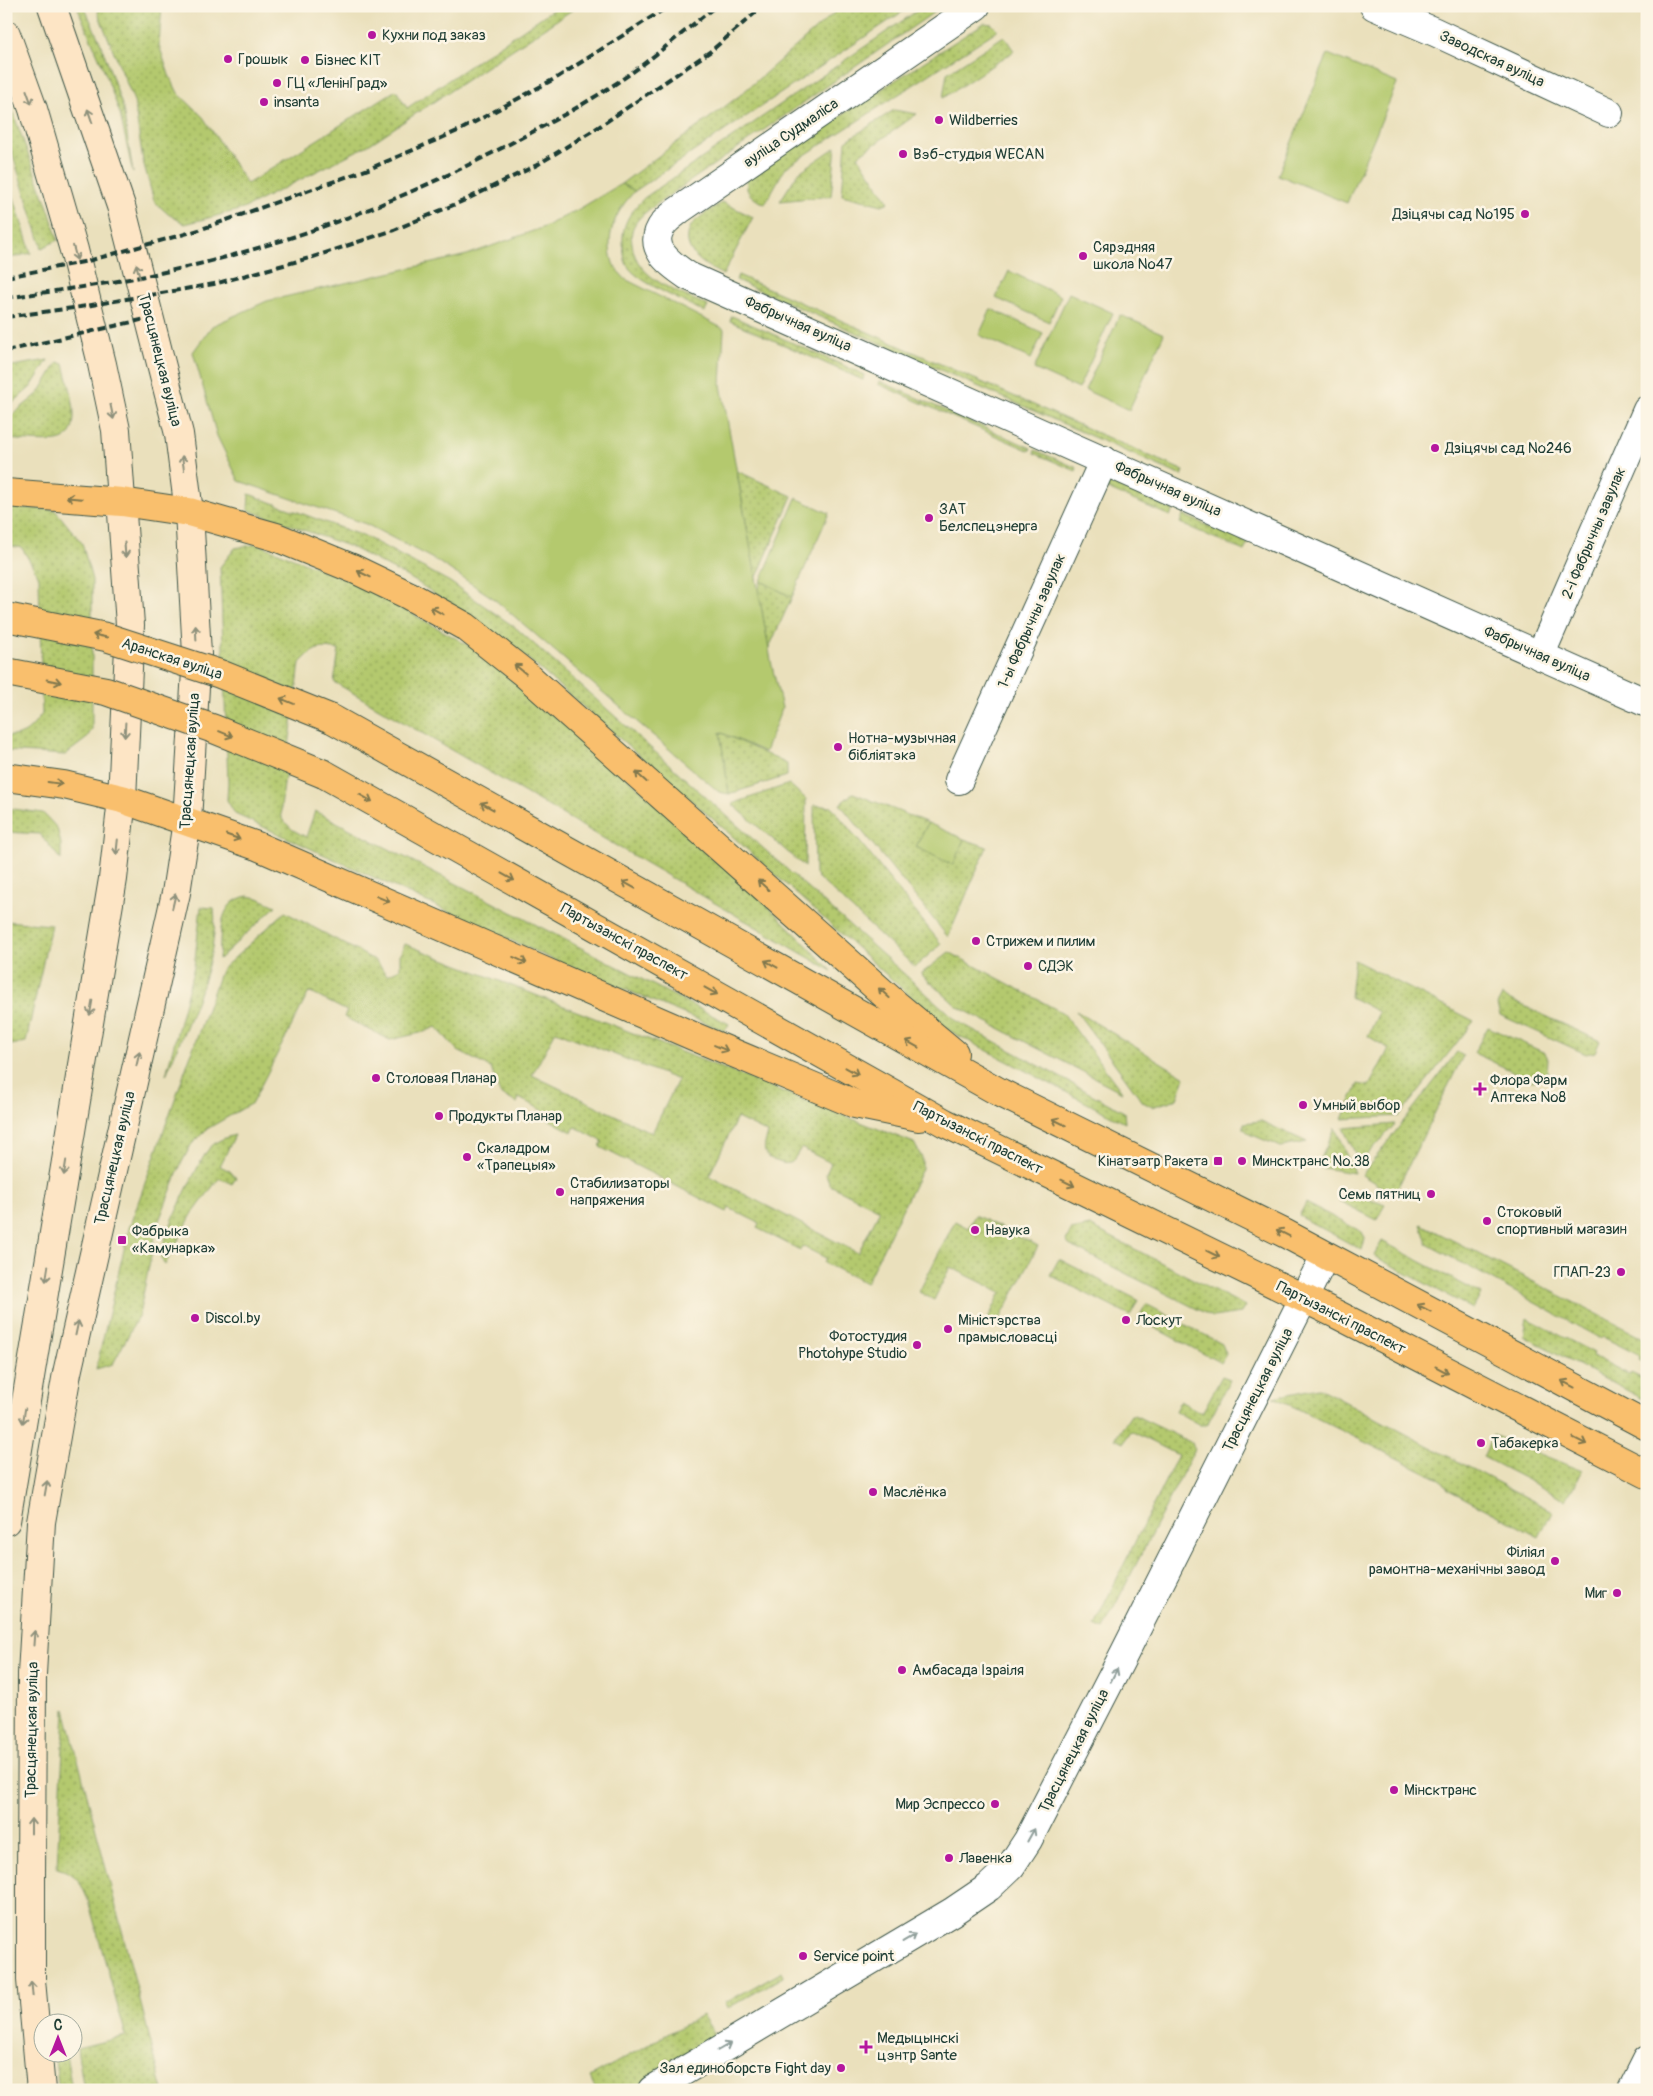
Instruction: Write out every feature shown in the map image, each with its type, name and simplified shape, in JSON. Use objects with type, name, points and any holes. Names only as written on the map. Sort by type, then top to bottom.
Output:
[{"type":"main road","name":"Трасцянецкая вуліца","points":[[41,2090],[31,1980],[32,1674],[41,1522],[67,1373],[176,893],[187,821],[198,654],[189,512],[179,434],[121,206],[52,6]]},
{"type":"main road","points":[[6,34],[33,109],[77,260],[116,430],[130,625],[122,799],[113,879],[6,1522]]},
{"type":"main road","points":[[6,493],[122,502],[189,512],[276,538],[354,569],[408,595],[466,627],[524,673],[894,1002],[1001,1093],[1277,1230],[1647,1426]]},
{"type":"main road","name":"Аранская вуліца","points":[[6,617],[106,637],[220,674],[332,719],[1001,1093]]},
{"type":"main road","name":"Партызанскі праспект","points":[[6,672],[106,691],[214,729],[324,774],[945,1123],[1305,1299],[1647,1474]]},
{"type":"main road","points":[[6,777],[64,785],[122,799],[257,846],[693,1036],[855,1104],[945,1123]]},
{"type":"main road","points":[[32,1368],[67,1373]]},
{"type":"street","name":"вуліца Судмаліса","points":[[688,276],[666,261],[660,249],[658,236],[664,223],[710,188],[976,6]]},
{"type":"street","name":"Заводская вуліца","points":[[1374,6],[1435,32],[1609,113]]},
{"type":"street","name":"Фабрычная вуліца","points":[[688,276],[1647,703]]},
{"type":"street","name":"2-і Фабрычны завулак","points":[[1540,656],[1647,410]]},
{"type":"street","name":"1-ы Фабрычны завулак","points":[[959,780],[1104,460]]},
{"type":"street","name":"Трасцянецкая вуліца","points":[[652,2090],[952,1912],[989,1887],[1011,1866],[1028,1840],[1087,1728],[1305,1299],[1325,1256]]},
{"type":"street","points":[[1632,2090],[1647,2060]]},
{"type":"green space","points":[[84,6],[101,44],[123,108],[133,173],[120,114],[103,67],[78,9]]},
{"type":"green space","points":[[100,6],[162,6],[159,45],[169,75],[178,93],[203,117],[247,184],[396,90],[407,108],[558,6],[578,6],[370,144],[243,209],[185,224],[168,214],[154,201],[143,161],[134,101],[98,13]]},
{"type":"green space","points":[[842,6],[911,6],[635,191],[621,184],[739,96]]},
{"type":"green space","points":[[924,6],[943,6],[654,206],[637,221],[631,236],[635,256],[641,266],[650,276],[672,290],[708,306],[705,312],[653,286],[629,268],[624,255],[624,229],[631,213],[644,198]]},
{"type":"green space","points":[[984,23],[992,24],[998,30],[785,168],[765,204],[749,193],[747,181],[749,175]]},
{"type":"green space","points":[[1004,36],[1014,51],[943,98],[947,73]]},
{"type":"green space","points":[[1328,54],[1397,83],[1347,203],[1278,175]]},
{"type":"green space","points":[[6,94],[50,213],[58,240],[42,248],[6,133]]},
{"type":"green space","points":[[894,110],[917,114],[858,156],[889,202],[882,205],[842,195],[846,141]]},
{"type":"green space","points":[[836,147],[831,196],[780,201],[798,173]]},
{"type":"green space","points":[[6,172],[31,253],[6,259]]},
{"type":"green space","points":[[621,184],[635,191],[622,206],[611,233],[611,253],[615,267],[625,279],[724,329],[721,385],[772,666],[782,708],[765,752],[720,732],[729,794],[719,792],[493,598],[437,561],[366,524],[239,481],[217,436],[193,352],[212,326],[267,301],[467,255],[544,227]]},
{"type":"green space","points":[[722,202],[753,217],[723,275],[702,262],[691,250],[688,243],[688,235],[693,223]]},
{"type":"green space","points":[[1009,271],[1061,296],[1049,322],[996,298]]},
{"type":"green space","points":[[738,275],[1184,471],[1182,476],[736,280]]},
{"type":"green space","points":[[1069,293],[1113,313],[1078,389],[1034,369]]},
{"type":"green space","points":[[991,309],[1043,333],[1031,359],[979,335]]},
{"type":"green space","points":[[1120,315],[1164,334],[1129,410],[1085,390]]},
{"type":"green space","points":[[732,316],[865,375],[863,380],[730,321]]},
{"type":"green space","points":[[48,360],[31,387],[6,409],[6,367]]},
{"type":"green space","points":[[58,362],[64,364],[72,395],[74,419],[72,430],[66,437],[57,441],[38,442],[6,439],[6,420],[39,393]]},
{"type":"green space","points":[[879,381],[1031,448],[1030,451],[878,384]]},
{"type":"green space","points":[[1035,450],[1077,468],[1076,471],[1034,453]]},
{"type":"green space","points":[[737,471],[792,496],[756,579]]},
{"type":"green space","points":[[1106,480],[1173,510],[1170,516],[1103,487]]},
{"type":"green space","points":[[249,494],[368,538],[450,582],[516,628],[957,1021],[1124,1112],[1125,1123],[948,1030],[721,826],[528,659],[417,582],[351,547],[248,510]]},
{"type":"green space","points":[[796,498],[829,513],[792,597],[761,581]]},
{"type":"green space","points":[[6,507],[55,510],[82,543],[92,580],[92,729],[86,739],[65,755],[6,751],[6,736],[19,735],[27,731],[42,714],[39,577],[22,548],[6,545]]},
{"type":"green space","points":[[1183,515],[1248,543],[1244,551],[1180,523]]},
{"type":"green space","points":[[258,544],[361,585],[475,649],[717,854],[832,971],[334,682],[339,650],[317,649],[300,663],[281,807],[282,819],[293,830],[306,837],[315,811],[729,1024],[725,1031],[552,959],[235,814],[227,800],[228,782],[220,567],[235,548]]},
{"type":"green space","points":[[761,581],[792,597],[769,648],[758,591]]},
{"type":"green space","points":[[720,732],[787,764],[787,776],[729,794]]},
{"type":"green space","points":[[789,784],[806,799],[805,867],[732,804]]},
{"type":"green space","points":[[853,793],[928,823],[916,847],[952,864],[964,839],[987,847],[948,937],[840,804]]},
{"type":"green space","points":[[814,805],[832,807],[941,944],[915,967],[815,875]]},
{"type":"green space","points":[[6,808],[43,813],[57,828],[61,844],[61,860],[40,834],[6,832]]},
{"type":"green space","points":[[928,823],[964,839],[953,865],[916,847]]},
{"type":"green space","points":[[248,896],[276,906],[219,959],[221,930],[226,912],[238,899]]},
{"type":"green space","points":[[201,907],[214,908],[212,950],[191,1015],[166,1075],[194,967]]},
{"type":"green space","points":[[285,912],[376,961],[387,975],[400,969],[400,954],[405,944],[914,1143],[922,1158],[922,1169],[866,1283],[824,1263],[826,1258],[802,1246],[800,1250],[757,1228],[759,1223],[729,1208],[727,1212],[600,1147],[602,1141],[575,1127],[572,1132],[548,1119],[550,1114],[519,1098],[517,1103],[500,1094],[491,1068],[458,1051],[436,1027],[424,1032],[390,1040],[344,1017],[347,1011],[309,992],[252,1103],[207,1129],[191,1145],[181,1164],[157,1226],[139,1315],[113,1364],[96,1369],[129,1228],[221,970]],"holes":[[[556,1031],[678,1080],[652,1133],[532,1075]],[[737,1118],[768,1133],[765,1152],[770,1158],[788,1163],[793,1160],[801,1148],[831,1163],[826,1174],[830,1185],[880,1210],[858,1253],[709,1176]]]},
{"type":"green space","points":[[6,921],[51,925],[26,1042],[6,1046]]},
{"type":"green space","points":[[949,952],[1063,1013],[1122,1092],[958,1007],[921,974]]},
{"type":"green space","points":[[1354,960],[1474,1021],[1399,1116],[1342,1119],[1358,1084],[1369,1086],[1389,1049],[1368,1036],[1379,1012],[1350,997]]},
{"type":"green space","points":[[1502,996],[1600,1041],[1595,1052],[1586,1054],[1500,1015],[1497,1005]]},
{"type":"green space","points":[[1076,1011],[1185,1077],[1177,1099],[1152,1107],[1143,1102]]},
{"type":"green space","points":[[1488,1027],[1545,1053],[1548,1058],[1547,1073],[1533,1081],[1474,1053]]},
{"type":"green space","points":[[1457,1052],[1463,1056],[1394,1195],[1362,1175]]},
{"type":"green space","points":[[1261,1121],[1307,1142],[1281,1147],[1250,1134],[1244,1129],[1244,1123]]},
{"type":"green space","points":[[1395,1124],[1360,1163],[1343,1128]]},
{"type":"green space","points":[[1335,1128],[1354,1173],[1317,1167]]},
{"type":"green space","points":[[235,1135],[220,1166],[230,1171],[236,1178],[232,1184],[220,1178],[216,1182],[191,1216],[165,1265],[161,1258],[166,1237],[196,1170],[208,1150],[214,1144]]},
{"type":"green space","points":[[1352,1194],[1386,1205],[1377,1220],[1339,1201],[1342,1195]]},
{"type":"green space","points":[[1306,1203],[1362,1232],[1365,1238],[1362,1250],[1299,1216]]},
{"type":"green space","points":[[975,1215],[1038,1246],[997,1325],[987,1321],[1001,1292],[950,1267],[934,1300],[919,1292],[955,1221],[968,1228]]},
{"type":"green space","points":[[1421,1224],[1647,1340],[1647,1363],[1639,1359],[1640,1356],[1603,1337],[1601,1339],[1427,1244]]},
{"type":"green space","points":[[1090,1226],[1245,1306],[1241,1313],[1213,1317],[1069,1245],[1066,1241],[1071,1230]]},
{"type":"green space","points":[[1382,1241],[1481,1294],[1473,1309],[1374,1256]]},
{"type":"green space","points":[[1059,1259],[1138,1300],[1130,1316],[1050,1275]]},
{"type":"green space","points":[[1146,1304],[1222,1344],[1226,1354],[1221,1363],[1138,1319]]},
{"type":"green space","points":[[1527,1318],[1594,1353],[1593,1356],[1630,1375],[1631,1373],[1647,1381],[1647,1401],[1524,1336]]},
{"type":"green space","points":[[1222,1376],[1230,1379],[1207,1425],[1200,1425],[1175,1411],[1180,1401],[1202,1413]]},
{"type":"green space","points":[[1319,1388],[1552,1511],[1539,1537],[1447,1489],[1441,1480],[1274,1397]]},
{"type":"green space","points":[[1131,1415],[1192,1443],[1195,1449],[1103,1629],[1094,1625],[1178,1455],[1131,1431],[1123,1443],[1115,1439]]},
{"type":"green space","points":[[1493,1435],[1582,1471],[1566,1500],[1483,1457]]},
{"type":"green space","points":[[65,1709],[163,2090],[84,2090],[80,2064],[82,2064],[82,2047],[126,2036],[88,1900],[83,1888],[74,1876],[57,1868]]},
{"type":"green space","points":[[782,1971],[783,1977],[728,2008],[725,2003]]},
{"type":"green space","points":[[702,2015],[721,2043],[638,2090],[596,2090],[590,2077]]},
{"type":"green space","points":[[55,2064],[68,2064],[72,2090],[59,2090]]},
{"type":"railway","points":[[6,277],[88,261],[199,230],[371,168],[460,130],[558,77],[669,6]]},
{"type":"railway","points":[[6,298],[90,286],[170,271],[272,244],[372,208],[468,165],[588,101],[641,66],[716,6]]},
{"type":"railway","points":[[6,317],[80,307],[214,284],[313,257],[394,230],[463,201],[537,165],[600,126],[711,51],[763,6]]},
{"type":"railway","points":[[6,351],[154,317]]},
{"type":"place","name":"Кухни под заказ","points":[[372,35]]},
{"type":"place","name":"Грошык","points":[[228,59]]},
{"type":"place","name":"Бізнес КІТ","points":[[305,60]]},
{"type":"place","name":"ГЦ «ЛенінГрад»","points":[[277,83]]},
{"type":"place","name":"insanta","points":[[264,102]]},
{"type":"place","name":"Wildberries","points":[[939,120]]},
{"type":"place","name":"Вэб-студыя WECAN","points":[[903,154]]},
{"type":"place","name":"Дзіцячы сад №195","points":[[1525,214]]},
{"type":"place","name":"Сярэдняя школа №47","points":[[1083,256]]},
{"type":"place","name":"Дзіцячы сад №246","points":[[1435,448]]},
{"type":"place","name":"ЗАТ Белспецэнерга","points":[[929,518]]},
{"type":"place","name":"Нотна-музычная бібліятэка","points":[[838,747]]},
{"type":"place","name":"Стрижем и пилим","points":[[976,941]]},
{"type":"place","name":"СДЭК","points":[[1028,966]]},
{"type":"place","name":"Столовая Планар","points":[[376,1078]]},
{"type":"place","name":"Флора Фарм Аптека №8","points":[[1480,1089]]},
{"type":"place","name":"Умный выбор","points":[[1303,1105]]},
{"type":"place","name":"Продукты Планар","points":[[439,1116]]},
{"type":"place","name":"Скаладром «Трапецыя»","points":[[467,1157]]},
{"type":"place","name":"Кінатэатр Ракета","points":[[1218,1161]]},
{"type":"place","name":"Минсктранс No.38","points":[[1242,1161]]},
{"type":"place","name":"Стабилизаторы напряжения","points":[[560,1192]]},
{"type":"place","name":"Семь пятниц","points":[[1431,1194]]},
{"type":"place","name":"Стоковый спортивный магазин","points":[[1487,1221]]},
{"type":"place","name":"Навука","points":[[975,1230]]},
{"type":"place","name":"Фабрыка «Камунарка»","points":[[122,1240]]},
{"type":"place","name":"ГПАП-23","points":[[1621,1272]]},
{"type":"place","name":"Discol.by","points":[[195,1318]]},
{"type":"place","name":"Лоскут","points":[[1126,1320]]},
{"type":"place","name":"Міністэрства прамысловасці","points":[[948,1329]]},
{"type":"place","name":"Фотостудия Photohype Studio","points":[[917,1345]]},
{"type":"place","name":"Табакерка","points":[[1481,1443]]},
{"type":"place","name":"Маслёнка","points":[[873,1492]]},
{"type":"place","name":"Філіял рамонтна-механічны завод","points":[[1555,1561]]},
{"type":"place","name":"Миг","points":[[1617,1593]]},
{"type":"place","name":"Амбасада Ізраіля","points":[[902,1670]]},
{"type":"place","name":"Мінсктранс","points":[[1394,1790]]},
{"type":"place","name":"Мир Эспрессо","points":[[995,1804]]},
{"type":"place","name":"Лавенка","points":[[949,1858]]},
{"type":"place","name":"Service point","points":[[803,1956]]},
{"type":"place","name":"Медыцынскі цэнтр Sante","points":[[866,2047]]},
{"type":"place","name":"Зал единоборств Fight day","points":[[841,2068]]}]
